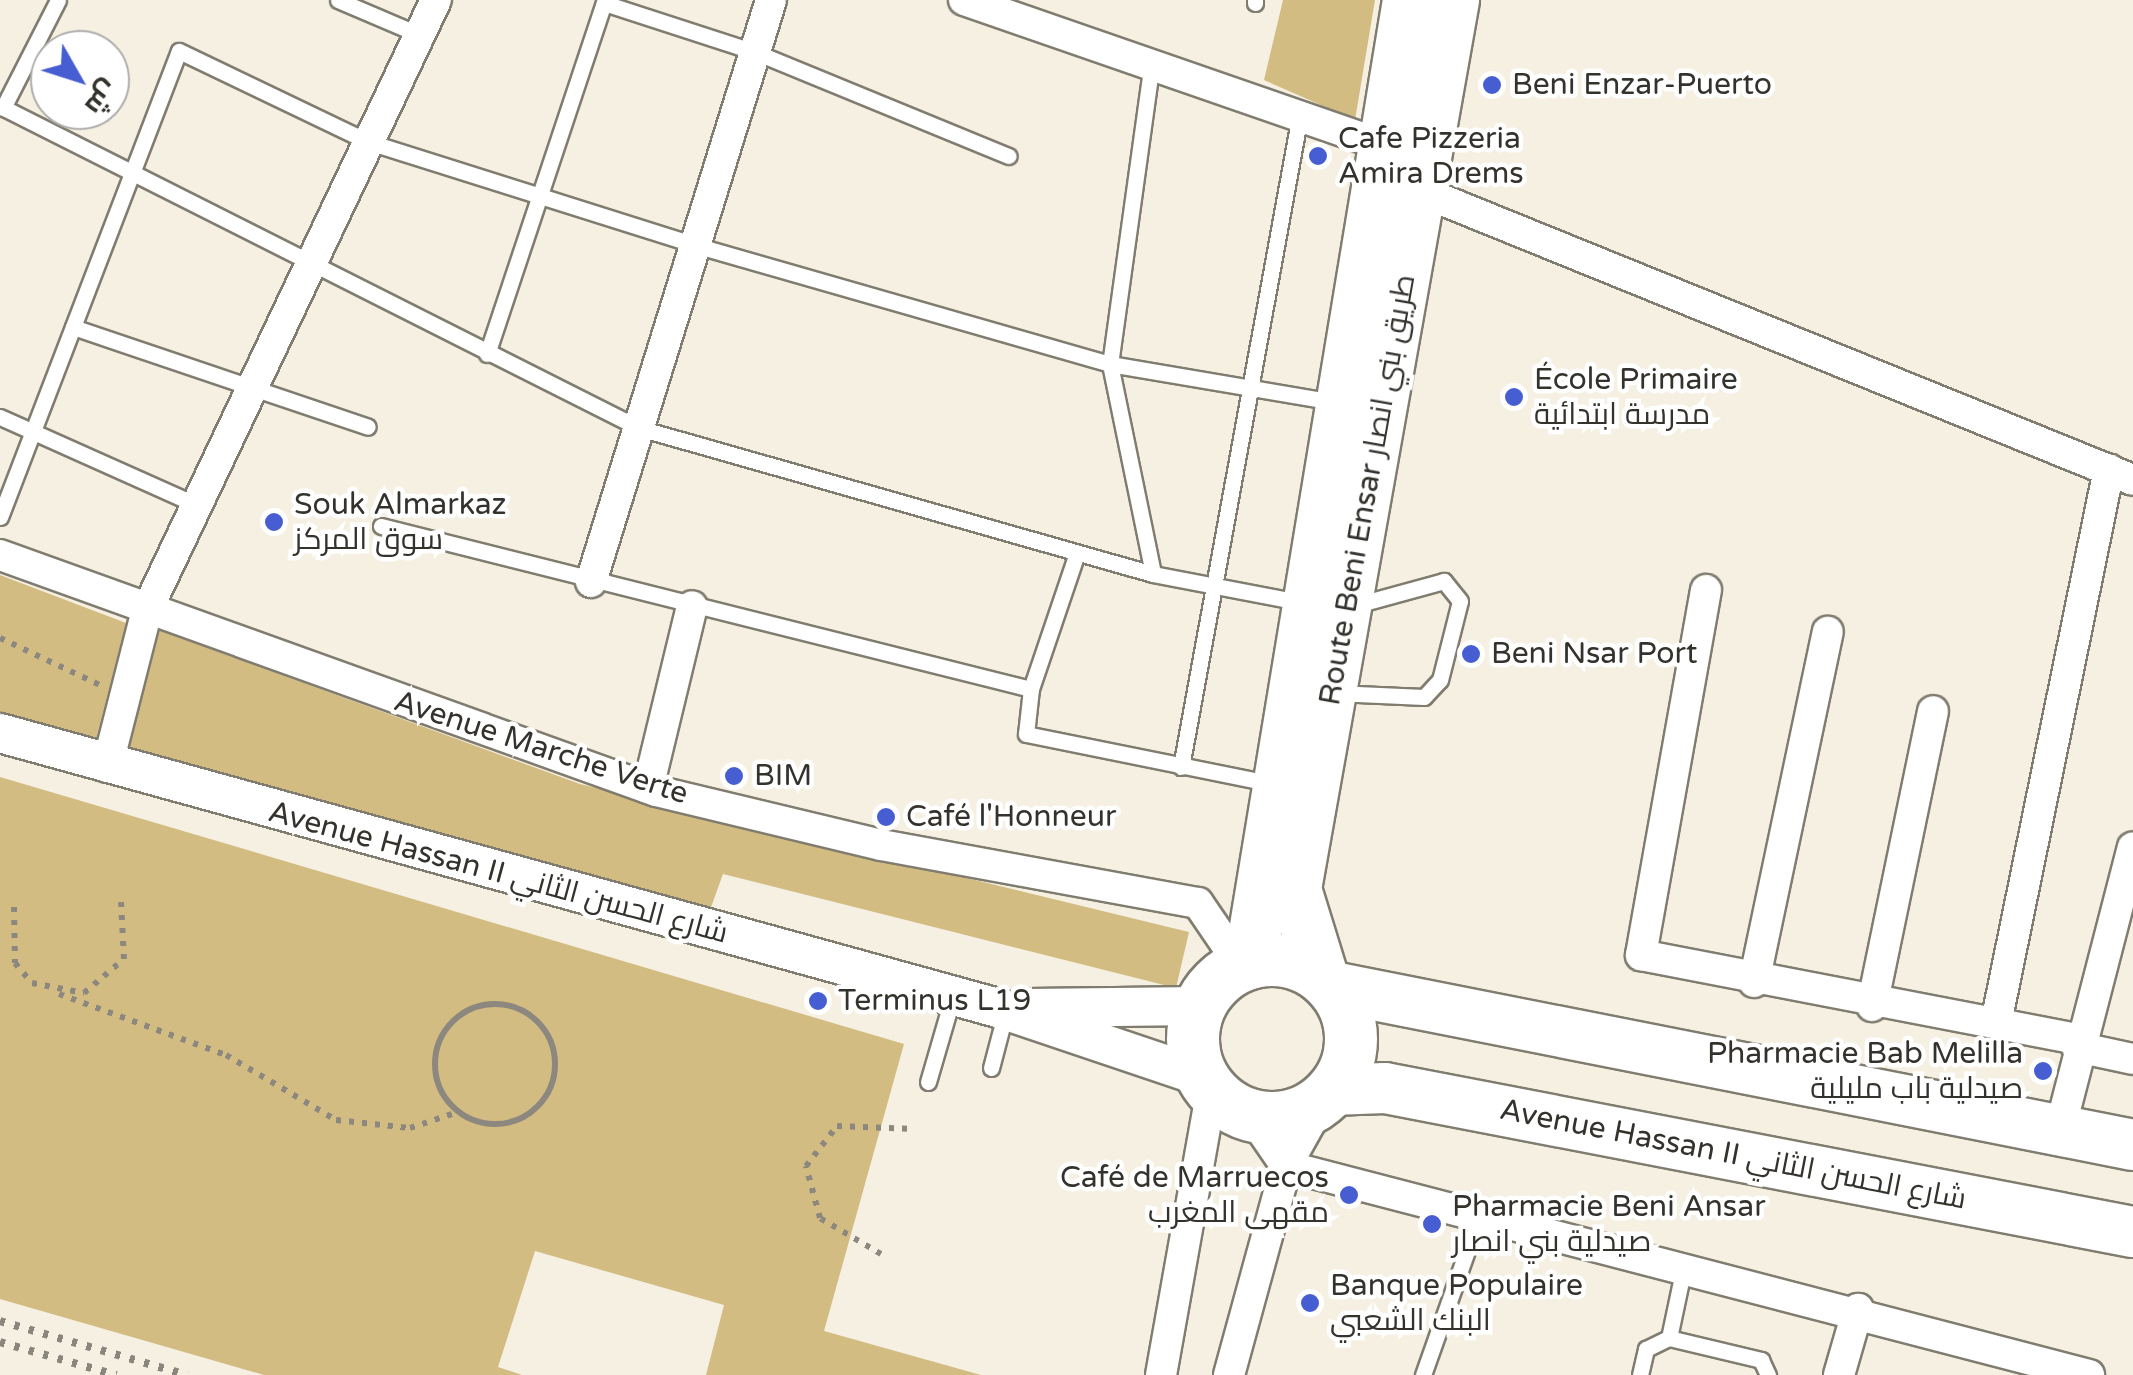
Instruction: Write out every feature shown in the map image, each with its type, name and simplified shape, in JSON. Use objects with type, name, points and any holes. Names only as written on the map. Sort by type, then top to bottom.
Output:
[{"type":"highway","name":"Route Beni Ensar طريق بني انصار","points":[[1327,982],[1295,889],[1313,689],[1396,171],[1409,0]]},
{"type":"highway","name":"Route Beni Ensar طريق بني انصار","points":[[1328,605],[1344,403],[1396,171],[1453,0]]},
{"type":"highway","name":"Route Beni Ensar طريق بني انصار","points":[[1245,964],[1278,785],[1313,689]]},
{"type":"highway","points":[[1288,961],[1327,982],[1352,1038],[1328,1094],[1297,1114],[1222,1094],[1194,1048],[1200,1006],[1245,964],[1288,961]]},
{"type":"main road","points":[[1327,982],[2133,1145]]},
{"type":"main road","name":"Avenue Hassan II شارع الحسن الثاني","points":[[1328,1094],[1385,1088],[2133,1232]]},
{"type":"street","points":[[107,766],[148,610],[436,0]]},
{"type":"street","points":[[591,582],[771,0]]},
{"type":"street","points":[[964,0],[1298,120],[1396,171],[2121,475],[2056,696],[1996,1023]]},
{"type":"street","name":"Avenue Marche Verte","points":[[0,555],[648,788],[881,845],[1198,903],[1245,964]]},
{"type":"street","points":[[1706,590],[1638,950],[1754,982],[1872,1006],[1996,1023],[2133,1059]]},
{"type":"street","points":[[648,788],[692,606]]},
{"type":"street","points":[[1754,982],[1828,632]]},
{"type":"street","points":[[1872,1006],[1932,710]]},
{"type":"street","name":"Avenue Hassan II شارع الحسن الثاني","points":[[0,733],[107,766],[1002,1010],[1222,1094]]},
{"type":"street","points":[[2059,1133],[2078,1043],[2133,847]]},
{"type":"street","name":"Avenue Hassan II شارع الحسن الثاني","points":[[1002,1010],[1200,1006]]},
{"type":"street","points":[[1222,1094],[1286,1166],[1858,1309],[2040,1368],[2090,1375]]},
{"type":"street","points":[[1161,1375],[1222,1094]]},
{"type":"street","points":[[1229,1375],[1286,1166],[1328,1094]]},
{"type":"street","points":[[1838,1375],[1858,1309]]},
{"type":"lane","points":[[58,0],[2,107],[310,267],[639,428],[1153,574],[1328,605],[1444,580],[1460,600],[1440,680],[1424,697],[1313,689]]},
{"type":"lane","points":[[338,0],[420,35]]},
{"type":"lane","points":[[487,354],[604,3],[755,52],[1008,156]]},
{"type":"lane","points":[[0,517],[30,431],[180,51],[369,142],[695,245],[1110,364],[1344,403]]},
{"type":"lane","points":[[1152,69],[1110,364],[1153,574]]},
{"type":"lane","points":[[1182,767],[1220,586],[1298,120]]},
{"type":"lane","points":[[73,327],[250,391],[368,427]]},
{"type":"lane","points":[[0,417],[197,506]]},
{"type":"lane","points":[[381,526],[591,582],[1031,689]]},
{"type":"lane","points":[[1077,553],[1031,689],[1026,734],[1278,785]]},
{"type":"lane","points":[[928,1082],[952,996]]},
{"type":"lane","points":[[991,1068],[1002,1010]]},
{"type":"lane","points":[[1423,1375],[1481,1212]]},
{"type":"lane","points":[[1669,1338],[1684,1267]]},
{"type":"lane","points":[[1640,1375],[1650,1345],[1669,1338],[1761,1360],[1768,1375]]},
{"type":"path","points":[[0,638],[81,681],[126,692]]},
{"type":"path","points":[[59,994],[105,984],[124,959],[130,930],[121,902]]},
{"type":"path","points":[[14,908],[15,962],[59,994],[216,1050],[336,1120],[410,1128],[458,1112],[506,1124],[547,1095],[555,1072],[541,1024],[496,1003],[451,1022],[434,1069],[458,1112]]},
{"type":"path","points":[[881,1254],[820,1218],[806,1166],[838,1126],[915,1129]]},
{"type":"shaded area","points":[[1283,0],[1375,0],[1355,120],[1264,80]]},
{"type":"shaded area","points":[[0,575],[126,623],[95,743],[0,713]]},
{"type":"shaded area","points":[[156,629],[580,784],[1189,932],[1176,988],[723,874],[710,910],[121,755]]},
{"type":"shaded area","points":[[0,777],[904,1044],[824,1331],[981,1375],[706,1375],[724,1305],[535,1251],[498,1367],[522,1375],[264,1375],[0,1299]]},
{"type":"railway","points":[[0,1321],[187,1375]]},
{"type":"railway","points":[[0,1342],[116,1375]]},
{"type":"place","name":"Beni Enzar-Puerto","points":[[1492,85]]},
{"type":"place","name":"Cafe Pizzeria Amira Drems","points":[[1318,156]]},
{"type":"place","name":"École Primaire مدرسة ابتدائية","points":[[1514,397]]},
{"type":"place","name":"Souk Almarkaz سوق المركز","points":[[274,522]]},
{"type":"place","name":"Beni Nsar Port","points":[[1471,654]]},
{"type":"place","name":"BIM","points":[[734,776]]},
{"type":"place","name":"Café l'Honneur","points":[[886,817]]},
{"type":"place","name":"Terminus L19","points":[[818,1001]]},
{"type":"place","name":"Pharmacie Bab Melilla صيدلية باب مليلية","points":[[2043,1071]]},
{"type":"place","name":"Café de Marruecos مقهى المغرب","points":[[1349,1195]]},
{"type":"place","name":"Pharmacie Beni Ansar صيدلية بني انصار","points":[[1432,1224]]},
{"type":"place","name":"Banque Populaire البنك الشعبي","points":[[1310,1303]]}]
